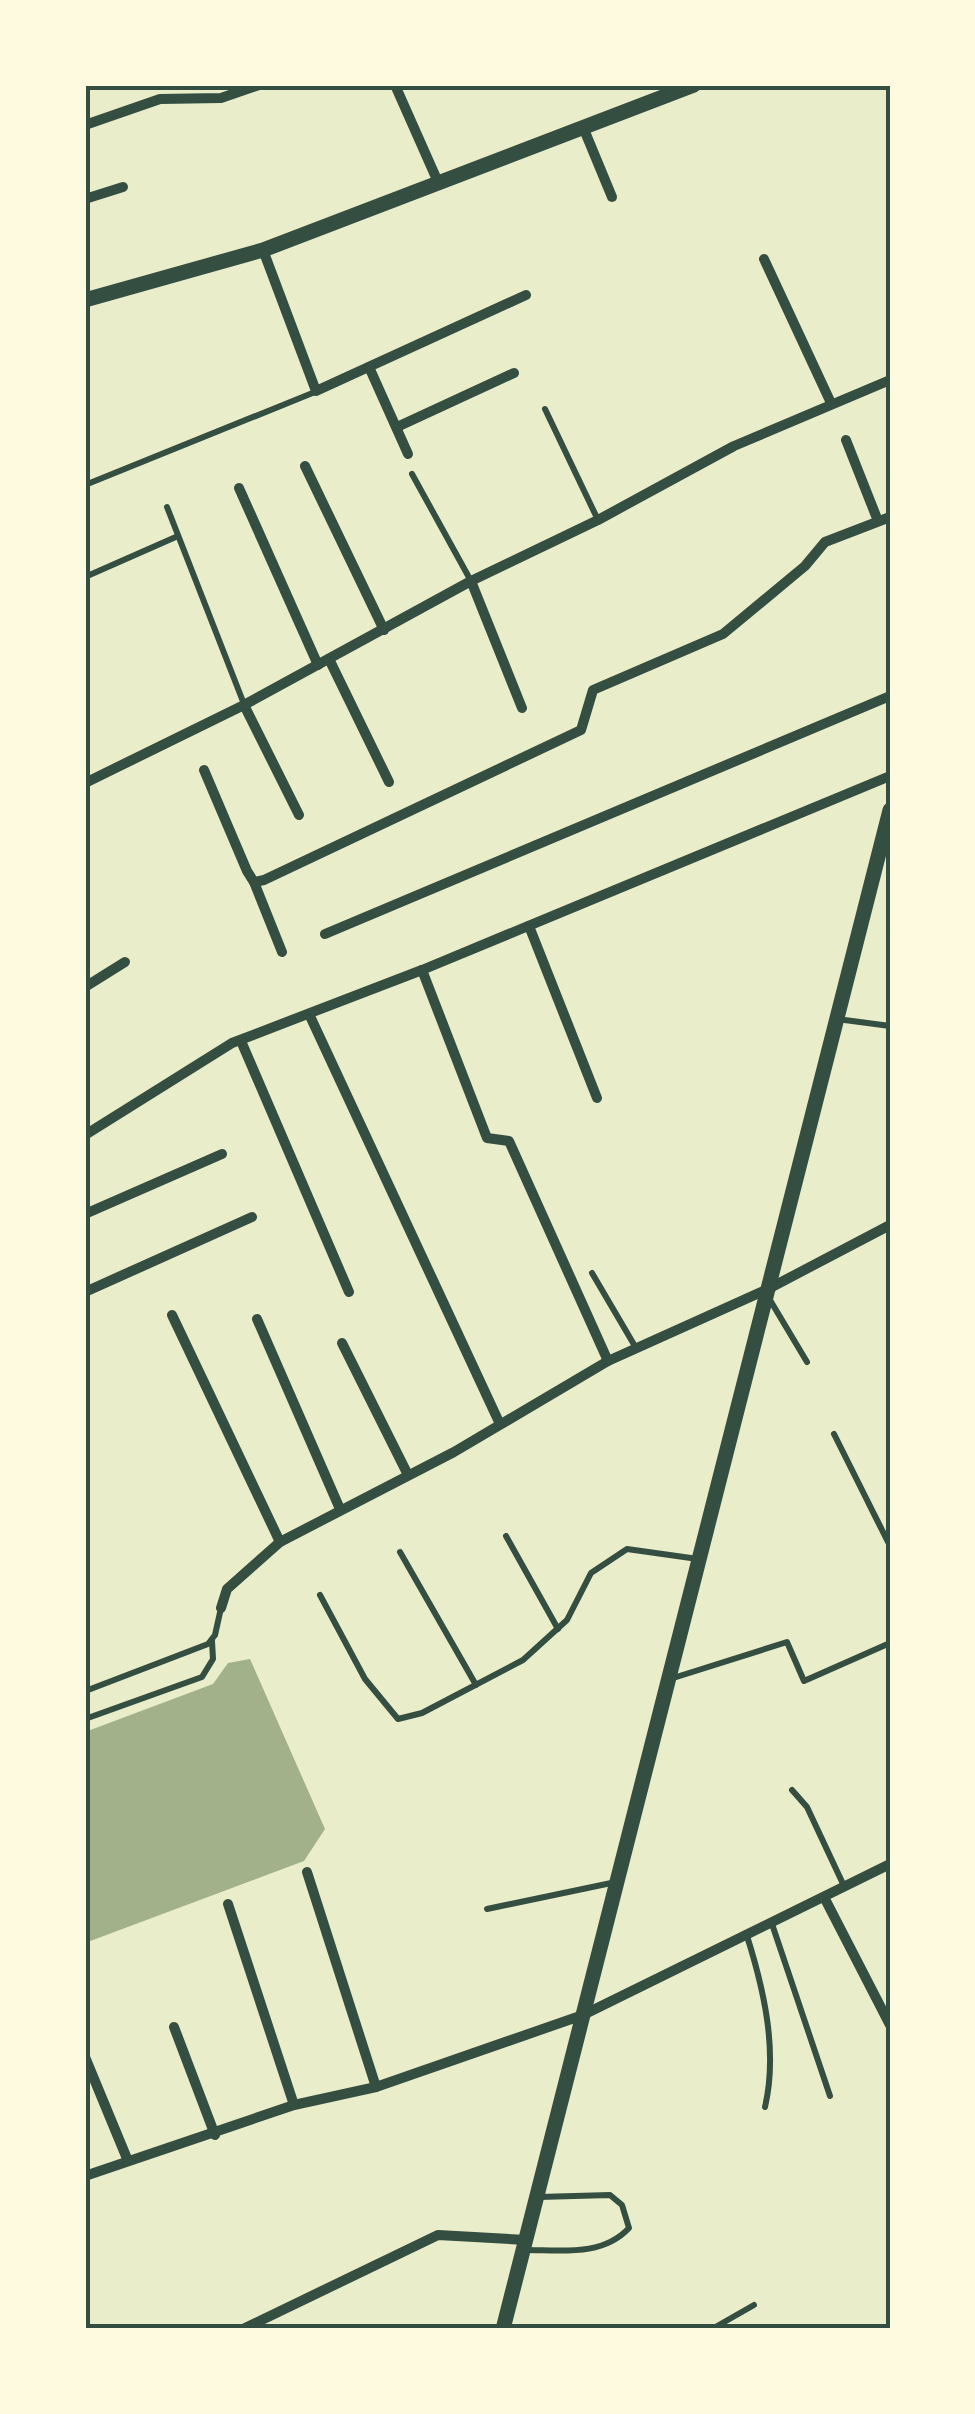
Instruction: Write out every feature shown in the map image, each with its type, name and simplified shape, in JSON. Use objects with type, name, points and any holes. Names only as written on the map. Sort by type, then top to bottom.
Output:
[{"type":"street","points":[[85,125],[160,98],[221,98],[259,85]]},
{"type":"street","points":[[395,85],[438,182]]},
{"type":"street","points":[[85,300],[263,250],[694,85]]},
{"type":"street","points":[[584,127],[612,198]]},
{"type":"street","points":[[85,199],[123,187]]},
{"type":"street","points":[[263,250],[316,392],[526,296]]},
{"type":"street","points":[[764,259],[831,404]]},
{"type":"street","points":[[369,367],[408,454]]},
{"type":"street","points":[[396,427],[514,373]]},
{"type":"street","points":[[85,783],[244,705],[471,580],[598,520],[734,446],[890,380]]},
{"type":"street","points":[[846,440],[878,521]]},
{"type":"street","points":[[305,466],[384,630]]},
{"type":"street","points":[[240,488],[323,662],[389,782]]},
{"type":"street","points":[[254,882],[581,730],[593,690],[724,634],[805,566],[825,542],[890,517]]},
{"type":"street","points":[[471,580],[522,708]]},
{"type":"street","points":[[325,934],[890,696]]},
{"type":"street","points":[[244,705],[298,815]]},
{"type":"street","points":[[204,770],[282,952]]},
{"type":"street","points":[[85,1134],[241,1041],[890,776]]},
{"type":"street","points":[[503,2329],[890,810]]},
{"type":"street","points":[[529,926],[598,1098]]},
{"type":"street","points":[[85,987],[125,962]]},
{"type":"street","points":[[422,970],[487,1138],[509,1141],[608,1361]]},
{"type":"street","points":[[308,1014],[498,1422]]},
{"type":"street","points":[[241,1041],[348,1292]]},
{"type":"street","points":[[85,1214],[222,1154]]},
{"type":"street","points":[[85,1292],[252,1217]]},
{"type":"street","points":[[221,1608],[227,1589],[280,1542],[454,1452],[498,1422],[608,1361],[767,1292],[890,1225]]},
{"type":"street","points":[[172,1315],[280,1542]]},
{"type":"street","points":[[257,1318],[340,1509]]},
{"type":"street","points":[[342,1343],[408,1475]]},
{"type":"street","points":[[85,2176],[294,2105],[376,2087],[583,2015],[890,1864]]},
{"type":"street","points":[[308,1872],[376,2087]]},
{"type":"street","points":[[824,1898],[890,2025]]},
{"type":"street","points":[[228,1904],[294,2105]]},
{"type":"street","points":[[174,2027],[216,2134]]},
{"type":"street","points":[[85,2057],[128,2161]]},
{"type":"street","points":[[243,2329],[438,2235],[524,2245]]},
{"type":"lane","points":[[85,485],[316,392]]},
{"type":"lane","points":[[545,409],[598,520]]},
{"type":"lane","points":[[412,474],[471,580]]},
{"type":"lane","points":[[167,507],[244,705]]},
{"type":"lane","points":[[85,578],[178,536]]},
{"type":"lane","points":[[837,1019],[890,1026]]},
{"type":"lane","points":[[592,1273],[636,1348]]},
{"type":"lane","points":[[767,1292],[807,1362]]},
{"type":"lane","points":[[834,1434],[890,1546]]},
{"type":"lane","points":[[879,1520],[890,1515]]},
{"type":"lane","points":[[506,1536],[558,1628]]},
{"type":"lane","points":[[320,1594],[364,1679],[398,1719],[422,1713],[523,1660],[558,1628],[592,1573],[627,1548],[699,1559]]},
{"type":"lane","points":[[400,1552],[476,1685]]},
{"type":"lane","points":[[85,1719],[202,1677],[213,1659],[212,1640],[221,1608]]},
{"type":"lane","points":[[88,1690],[212,1640]]},
{"type":"lane","points":[[668,1680],[787,1642],[804,1681],[890,1643]]},
{"type":"lane","points":[[792,1790],[807,1808],[844,1887]]},
{"type":"lane","points":[[486,1908],[617,1882]]},
{"type":"lane","points":[[772,1924],[830,2096]]},
{"type":"lane","points":[[747,1936],[768,2012],[769,2088],[765,2107]]},
{"type":"lane","points":[[524,2245],[577,2250],[614,2244],[628,2228],[622,2206],[610,2196],[537,2197]]},
{"type":"lane","points":[[712,2329],[754,2305]]},
{"type":"shaded area","points":[[250,1659],[325,1829],[304,1861],[85,1943],[85,1732],[213,1684],[228,1663]]}]
